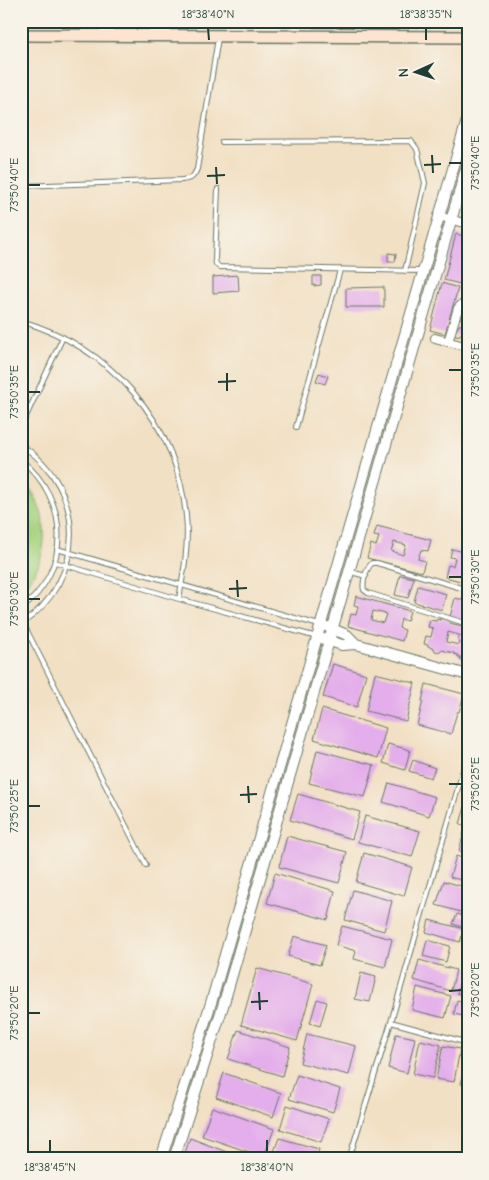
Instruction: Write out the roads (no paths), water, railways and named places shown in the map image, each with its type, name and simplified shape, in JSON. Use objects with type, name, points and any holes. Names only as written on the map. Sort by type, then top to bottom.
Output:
[{"type":"main road","points":[[316,21],[421,21]]},
{"type":"main road","points":[[21,35],[468,37]]},
{"type":"street","points":[[161,1159],[211,1003],[468,117]]},
{"type":"street","points":[[174,1159],[223,1006],[468,162]]},
{"type":"street","points":[[438,216],[468,224]]},
{"type":"street","points":[[448,342],[458,308],[461,305],[468,304]]},
{"type":"street","points":[[435,338],[468,347]]},
{"type":"street","points":[[320,625],[347,634],[356,644]]},
{"type":"street","points":[[317,637],[342,645],[356,644],[468,675]]},
{"type":"lane","points":[[21,186],[182,180],[191,178],[197,168],[218,36]]},
{"type":"lane","points":[[222,142],[411,141],[418,149],[425,183],[405,271]]},
{"type":"lane","points":[[218,189],[215,258],[216,264],[219,267],[422,271]]},
{"type":"lane","points":[[296,427],[340,270]]},
{"type":"lane","points":[[21,321],[63,337],[98,358],[132,390],[158,428],[169,448],[177,470],[186,516],[186,562],[179,599]]},
{"type":"lane","points":[[21,427],[63,337]]},
{"type":"lane","points":[[21,445],[44,463],[55,478],[69,511],[71,530],[70,553],[58,586],[36,613],[22,624],[146,865]]},
{"type":"lane","points":[[21,460],[44,484],[57,514],[59,530],[55,562],[48,577],[40,591],[21,609]]},
{"type":"lane","points":[[57,549],[320,625]]},
{"type":"lane","points":[[55,562],[317,637]]},
{"type":"lane","points":[[468,590],[377,563],[372,563],[368,567],[362,586],[368,593],[468,624]]},
{"type":"lane","points":[[349,571],[366,576]]},
{"type":"lane","points":[[349,1159],[392,1022],[468,753]]},
{"type":"lane","points":[[392,1022],[468,1043]]}]
